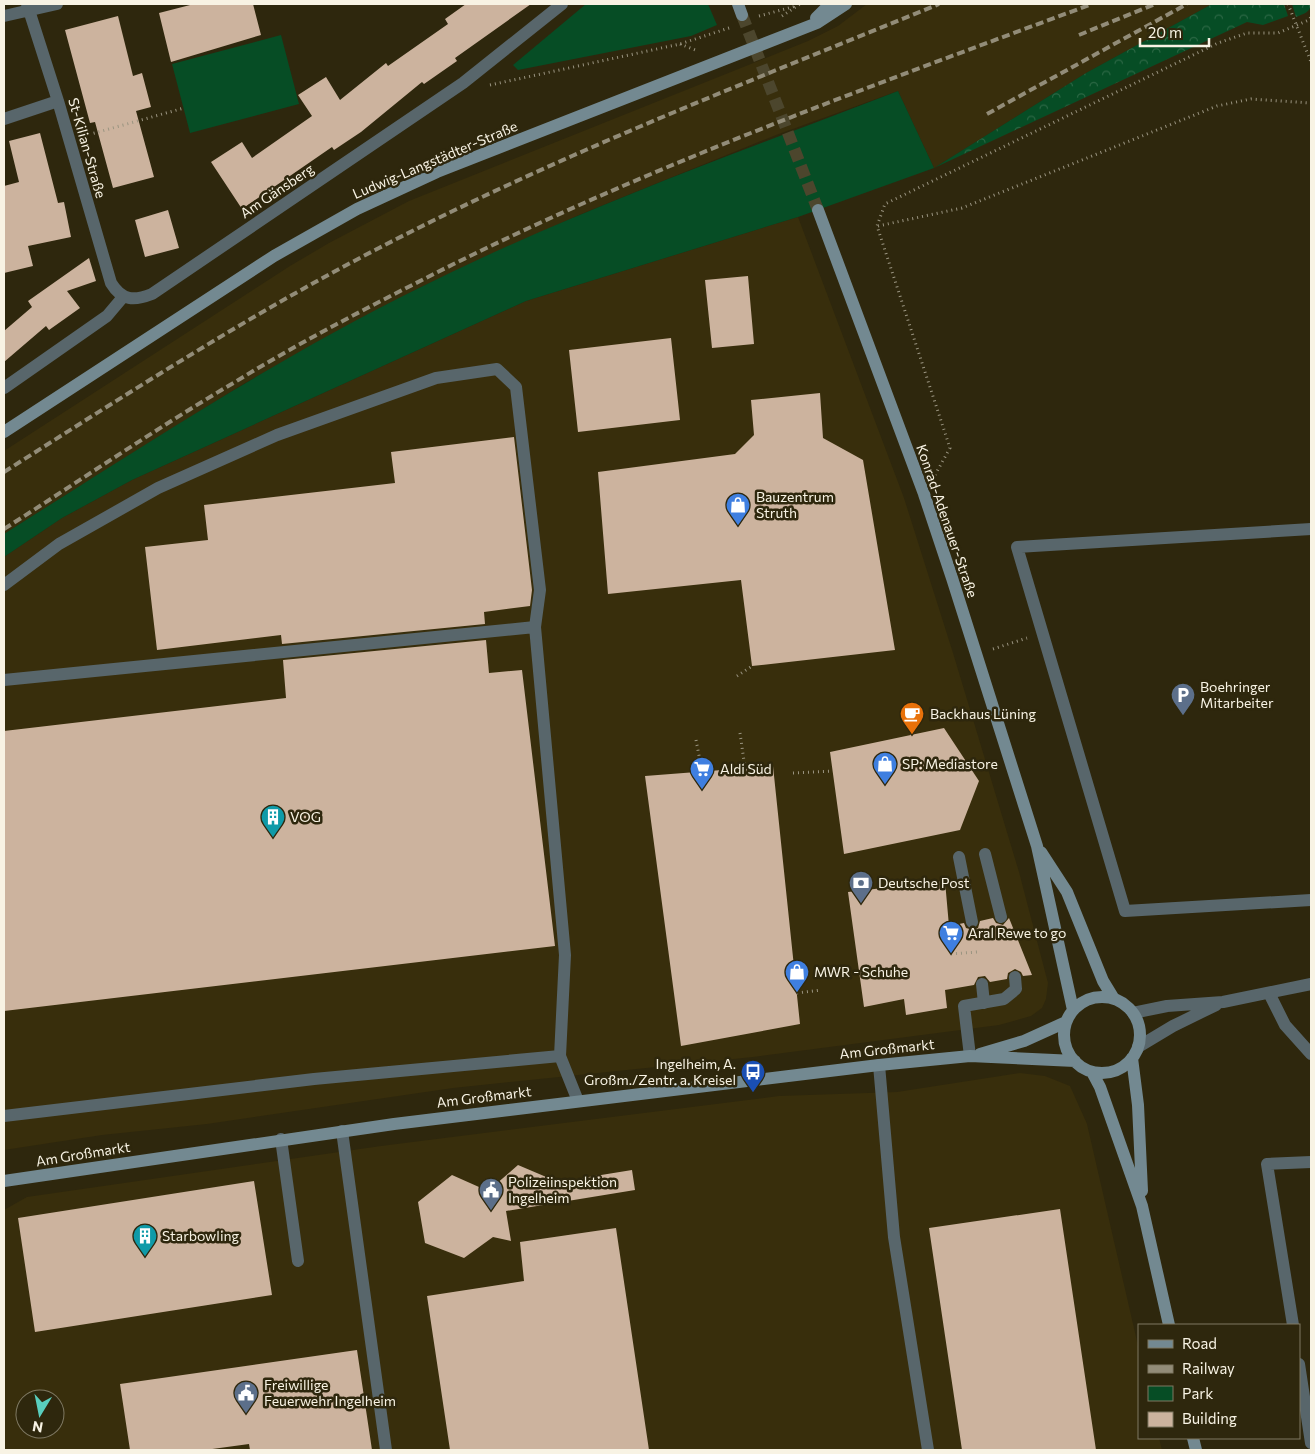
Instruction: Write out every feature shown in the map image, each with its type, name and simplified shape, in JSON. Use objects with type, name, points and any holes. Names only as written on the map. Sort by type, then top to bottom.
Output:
[{"type":"main road","name":"Ludwig-Langstädter-Straße","points":[[801,28],[830,4]]},
{"type":"main road","name":"Ludwig-Langstädter-Straße","points":[[4,432],[274,256],[356,210],[437,172],[801,28],[818,23],[846,4]]},
{"type":"main road","name":"Konrad-Adenauer-Straße","points":[[818,210],[924,494],[1037,846],[1073,1010]]},
{"type":"main road","name":"Konrad-Adenauer-Straße","points":[[1037,846],[1066,892],[1103,981],[1114,999]]},
{"type":"main road","points":[[1142,1206],[1135,1053],[1140,1036],[1139,1024],[1125,1004],[1102,996],[1090,999],[1073,1010],[1066,1022],[1065,1044],[1075,1061],[1092,1072],[1100,1087],[1142,1206],[1169,1324]]},
{"type":"main road","name":"Am Großmarkt","points":[[970,1056],[1024,1040],[1066,1022]]},
{"type":"main road","points":[[1092,1072],[1113,1072],[1135,1053]]},
{"type":"main road","name":"Am Großmarkt","points":[[4,1181],[342,1130],[879,1065],[970,1056],[1075,1061]]},
{"type":"street","points":[[4,16],[28,8],[57,4]]},
{"type":"street","name":"Am Gänsberg","points":[[124,297],[132,300],[152,294],[463,83],[562,4]]},
{"type":"street","name":"St-Kilian-Straße","points":[[28,8],[58,101],[110,283],[124,297]]},
{"type":"street","points":[[4,119],[58,101]]},
{"type":"street","points":[[4,388],[107,316],[124,297]]},
{"type":"street","points":[[4,585],[59,544],[158,488],[277,435],[436,378],[497,369],[516,387],[540,590],[535,626],[565,955],[560,1056],[578,1101]]},
{"type":"street","points":[[1311,528],[1017,547],[1125,911],[1311,900]]},
{"type":"street","points":[[4,680],[535,626]]},
{"type":"street","points":[[985,854],[1001,917]]},
{"type":"street","points":[[959,857],[972,922]]},
{"type":"street","points":[[970,1056],[964,1006],[1004,999],[1016,989],[1015,977]]},
{"type":"street","points":[[982,984],[984,1003]]},
{"type":"street","points":[[1133,1013],[1167,1006],[1223,1002],[1311,984]]},
{"type":"street","points":[[1269,993],[1285,1025],[1311,1054]]},
{"type":"street","points":[[1135,1053],[1173,1026],[1223,1002]]},
{"type":"street","points":[[4,1116],[314,1079],[560,1056]]},
{"type":"street","points":[[879,1065],[894,1237],[928,1450]]},
{"type":"street","points":[[342,1130],[386,1450]]},
{"type":"street","points":[[281,1139],[298,1261]]},
{"type":"street","points":[[1293,1324],[1268,1164],[1311,1162]]},
{"type":"street","points":[[1300,1371],[1311,1443]]},
{"type":"path","points":[[1288,4],[1311,62]]},
{"type":"path","points":[[924,494],[950,448],[877,226],[885,204],[1218,43],[1247,33],[1278,33],[1296,26],[1311,17]]},
{"type":"path","points":[[463,83],[479,87],[680,44],[698,51]]},
{"type":"path","points":[[877,226],[962,208],[1217,106],[1251,99],[1311,103]]},
{"type":"path","points":[[69,140],[184,108]]},
{"type":"path","points":[[975,653],[1042,634]]},
{"type":"path","points":[[737,676],[752,666]]},
{"type":"path","points":[[907,710],[912,735]]},
{"type":"path","points":[[740,733],[745,768]]},
{"type":"path","points":[[696,740],[702,772]]},
{"type":"path","points":[[794,773],[833,772]]},
{"type":"path","points":[[951,954],[977,952]]},
{"type":"path","points":[[797,993],[821,990]]},
{"type":"shaded area","points":[[867,4],[1212,4],[1086,73],[934,168],[898,91],[776,135],[579,215],[419,288],[245,383],[4,534],[4,451],[290,266],[409,201],[808,41],[838,26]]},
{"type":"shaded area","points":[[798,217],[904,498],[953,653],[1019,872],[1048,983],[1046,999],[1042,1008],[1031,1016],[999,1025],[753,1057],[453,1088],[207,1124],[102,1135],[4,1150],[4,557],[62,518],[132,480],[526,301]]},
{"type":"shaded area","points":[[1020,1073],[1045,1076],[1070,1086],[1087,1124],[1138,1346],[1138,1439],[1159,1439],[1162,1450],[4,1450],[4,1210],[27,1197],[381,1146],[779,1096],[897,1092]]},
{"type":"green space","points":[[586,4],[708,4],[717,25],[691,36],[518,70],[513,65]]},
{"type":"green space","points":[[1212,4],[1284,4],[1288,16],[1263,25],[1247,22],[934,168],[1086,73]]},
{"type":"green space","points":[[1292,4],[1311,4],[1311,7],[1304,14],[1296,17]]},
{"type":"green space","points":[[281,35],[299,104],[190,133],[172,64]]},
{"type":"green space","points":[[898,91],[934,168],[798,217],[526,301],[132,480],[62,518],[4,557],[4,534],[208,405],[365,315],[536,233],[716,160]]},
{"type":"building","points":[[194,4],[253,4],[261,35],[171,62],[159,13]]},
{"type":"building","points":[[466,4],[531,4],[455,58],[457,61],[424,84],[422,82],[361,132],[334,150],[332,147],[242,209],[211,162],[242,142],[252,158],[312,116],[298,95],[326,77],[340,100],[386,63],[388,66],[448,24],[445,19]]},
{"type":"building","points":[[118,16],[133,76],[142,73],[151,107],[136,111],[154,177],[113,188],[95,122],[90,123],[65,30]]},
{"type":"building","points":[[40,133],[58,203],[64,202],[71,237],[28,246],[33,266],[4,273],[4,186],[19,182],[9,141]]},
{"type":"building","points":[[168,210],[179,248],[145,257],[135,220]]},
{"type":"building","points":[[89,258],[96,281],[67,291],[80,308],[49,330],[46,326],[4,362],[4,331],[32,307],[28,301]]},
{"type":"building","points":[[748,276],[754,344],[712,348],[705,280]]},
{"type":"building","points":[[671,338],[680,420],[578,432],[569,350]]},
{"type":"building","name":"Bauzentrum Struth","points":[[820,393],[823,438],[863,460],[895,650],[752,666],[741,580],[608,594],[598,472],[735,454],[754,435],[751,400]]},
{"type":"building","points":[[514,437],[532,590],[530,606],[484,612],[485,624],[282,644],[281,635],[157,650],[145,547],[208,540],[204,505],[395,483],[391,452]]},
{"type":"building","name":"VOG","points":[[486,640],[489,673],[522,670],[555,946],[4,1011],[4,731],[286,698],[283,660]]},
{"type":"building","points":[[944,728],[979,781],[960,830],[844,854],[830,752]]},
{"type":"building","points":[[773,766],[800,1024],[681,1046],[645,776]]},
{"type":"building","points":[[945,881],[949,926],[964,923],[966,928],[973,930],[978,928],[980,921],[993,918],[996,923],[1003,925],[1009,918],[1032,975],[1023,976],[1021,972],[1015,969],[1008,973],[1007,979],[990,982],[985,976],[978,977],[974,985],[945,990],[947,1008],[906,1015],[904,999],[864,1007],[848,892]]},
{"type":"building","name":"Polizeiinspektion Ingelheim","points":[[518,1165],[558,1182],[632,1170],[635,1190],[506,1211],[511,1241],[493,1237],[464,1258],[425,1243],[418,1202],[452,1175],[488,1191]]},
{"type":"building","name":"Starbowling","points":[[254,1181],[272,1295],[35,1332],[18,1218]]},
{"type":"building","points":[[1060,1209],[1096,1450],[962,1450],[929,1228]]},
{"type":"building","points":[[616,1228],[649,1450],[450,1450],[427,1296],[524,1281],[520,1242]]},
{"type":"building","name":"Freiwillige Feuerwehr Ingelheim","points":[[357,1350],[372,1450],[250,1450],[249,1444],[205,1450],[130,1450],[120,1384]]},
{"type":"tunnel","points":[[742,15],[818,210]]},
{"type":"railway","points":[[4,472],[236,328],[379,248],[516,181],[586,150],[727,90],[939,4]]},
{"type":"railway","points":[[4,529],[177,417],[281,355],[375,304],[503,240],[669,166],[753,132],[1092,4]]},
{"type":"railway","points":[[1079,35],[1155,4]]},
{"type":"railway","points":[[987,114],[1187,4]]},
{"type":"place","name":"Bauzentrum Struth","points":[[738,526]]},
{"type":"place","name":"Boehringer Mitarbeiter","points":[[1183,716]]},
{"type":"place","name":"Backhaus Lüning","points":[[912,735]]},
{"type":"place","name":"SP: Mediastore","points":[[885,785]]},
{"type":"place","name":"Aldi Süd","points":[[702,790]]},
{"type":"place","name":"VOG","points":[[273,838]]},
{"type":"place","name":"Deutsche Post","points":[[861,904]]},
{"type":"place","name":"Aral Rewe to go","points":[[951,954]]},
{"type":"place","name":"MWR - Schuhe","points":[[797,993]]},
{"type":"place","name":"Ingelheim, A. Großm./Zentr. a. Kreisel","points":[[753,1093]]},
{"type":"place","name":"Polizeiinspektion Ingelheim","points":[[491,1211]]},
{"type":"place","name":"Starbowling","points":[[145,1257]]},
{"type":"place","name":"Freiwillige Feuerwehr Ingelheim","points":[[246,1414]]}]
